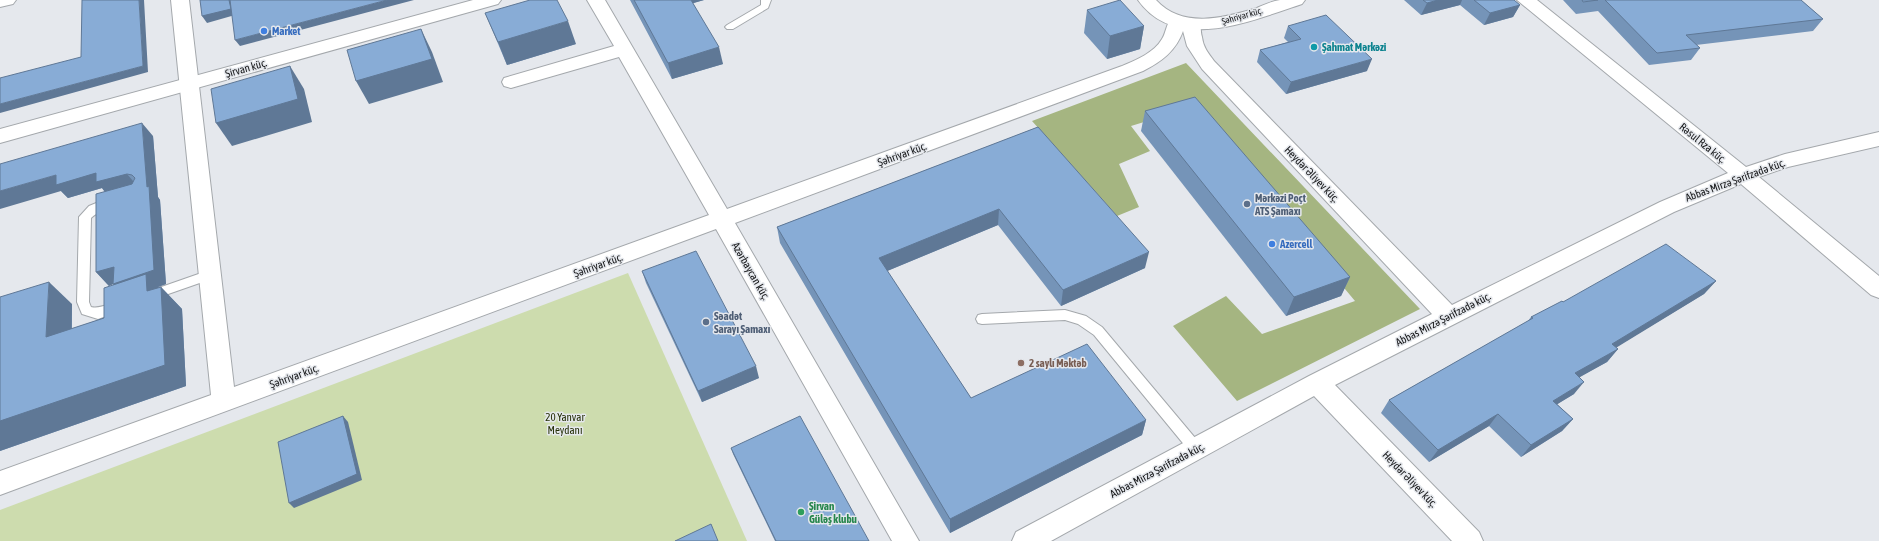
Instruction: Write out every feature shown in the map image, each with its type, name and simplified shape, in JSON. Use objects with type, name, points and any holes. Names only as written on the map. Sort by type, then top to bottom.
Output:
[{"type":"street","points":[[0,2],[7,0]]},
{"type":"street","points":[[180,0],[224,402]]},
{"type":"street","name":"Şirvan küç.","points":[[0,136],[492,0]]},
{"type":"street","name":"Azərbaycan küç.","points":[[596,0],[906,541]]},
{"type":"street","points":[[1147,0],[1158,12],[1185,24]]},
{"type":"street","name":"Şəhriyar küç.","points":[[0,483],[722,220],[1138,66],[1158,54],[1185,24],[1227,22],[1296,0]]},
{"type":"street","name":"Rəsul Rza küç.","points":[[1526,0],[1743,175],[1879,288]]},
{"type":"street","name":"Heydər Əliyev küç.","points":[[1185,24],[1191,35],[1194,46],[1208,65],[1448,316]]},
{"type":"street","points":[[511,82],[624,49]]},
{"type":"street","name":"Abbas Mirzə Şərifzadə küç.","points":[[1025,541],[1317,383],[1667,206],[1743,175],[1785,161],[1879,139]]},
{"type":"street","name":"Heydər Əliyev küç.","points":[[1317,383],[1470,541]]},
{"type":"lane","points":[[730,27],[765,6],[766,0]]},
{"type":"lane","points":[[124,197],[101,204],[90,211],[85,217],[83,302],[86,311],[98,314],[128,303]]},
{"type":"lane","points":[[142,298],[210,275]]},
{"type":"lane","points":[[982,319],[1065,315],[1082,320],[1098,330],[1196,449]]},
{"type":"green space","points":[[1186,63],[1420,309],[1237,401],[1173,326],[1226,296],[1262,334],[1355,301],[1193,107],[1131,126],[1150,151],[1119,164],[1139,207],[1117,216],[1032,121]]},
{"type":"green space","name":"20 Yanvar Meydanı","points":[[628,273],[747,541],[0,541],[0,510]]},
{"type":"building","points":[[82,0],[139,0],[143,66],[0,104],[0,78],[81,57]]},
{"type":"building","points":[[200,0],[229,0],[231,9],[202,16]]},
{"type":"building","points":[[230,0],[387,0],[235,40]]},
{"type":"building","points":[[530,0],[557,0],[568,21],[498,42],[485,13]]},
{"type":"building","points":[[634,0],[691,0],[719,47],[668,63]]},
{"type":"building","points":[[1120,0],[1144,26],[1110,36],[1087,10]]},
{"type":"building","points":[[1423,0],[1438,0],[1427,3]]},
{"type":"building","points":[[1474,0],[1514,0],[1520,5],[1490,13]]},
{"type":"building","points":[[1582,0],[1598,0],[1583,2]]},
{"type":"building","points":[[1605,0],[1801,0],[1823,19],[1686,35],[1700,48],[1657,53]]},
{"type":"building","points":[[1326,15],[1372,59],[1291,82],[1260,50],[1301,39],[1288,26]]},
{"type":"building","points":[[421,29],[432,59],[356,81],[347,50]]},
{"type":"building","points":[[290,66],[298,99],[216,123],[211,89]]},
{"type":"building","points":[[1195,97],[1350,277],[1294,297],[1145,111]]},
{"type":"building","points":[[142,123],[147,187],[149,186],[154,270],[113,284],[114,267],[96,272],[96,194],[132,184],[135,178],[132,175],[127,174],[96,182],[96,173],[56,185],[56,175],[0,191],[0,164]]},
{"type":"building","points":[[1038,127],[1149,252],[1063,290],[999,209],[879,258],[971,398],[1087,344],[1146,420],[950,519],[777,227]]},
{"type":"building","points":[[1666,244],[1716,281],[1612,344],[1618,349],[1575,373],[1584,382],[1553,401],[1573,419],[1531,445],[1498,414],[1438,450],[1389,400],[1533,318],[1531,317],[1562,301],[1563,302]]},
{"type":"building","points":[[696,251],[756,366],[698,391],[642,271]]},
{"type":"building","points":[[146,274],[147,291],[161,287],[165,365],[0,421],[0,297],[49,282],[46,337],[104,318],[104,288]]},
{"type":"building","points":[[343,416],[357,474],[289,503],[278,442]]},
{"type":"building","points":[[800,416],[869,541],[776,541],[731,448]]},
{"type":"building","points":[[711,524],[718,541],[675,541]]},
{"type":"place","name":"Market","points":[[264,31]]},
{"type":"place","name":"Şahmat Mərkəzi","points":[[1314,47]]},
{"type":"place","name":"Mərkəzi Poçt ATS Şamaxı","points":[[1247,204]]},
{"type":"place","name":"Azercell","points":[[1272,244]]},
{"type":"place","name":"Səadət Sarayı Şamaxı","points":[[706,322]]},
{"type":"place","name":"2 saylı Məktəb","points":[[1021,363]]},
{"type":"place","name":"Şirvan Güləş klubu","points":[[801,512]]}]
